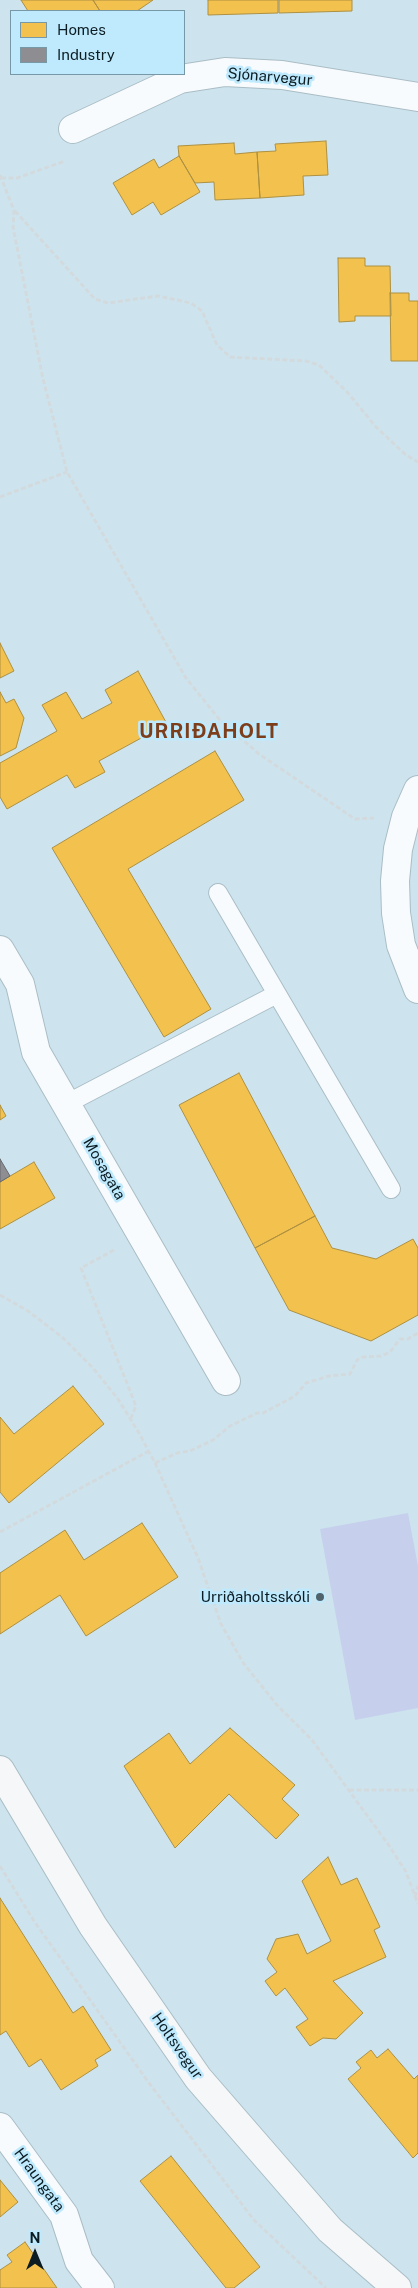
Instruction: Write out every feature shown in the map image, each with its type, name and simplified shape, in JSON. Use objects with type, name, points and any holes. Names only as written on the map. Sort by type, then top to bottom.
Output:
[{"type":"street","name":"Sjónarvegur","points":[[72,129],[180,79],[225,72],[282,75],[418,97]]},
{"type":"street","points":[[418,790],[406,817],[398,849],[395,881],[396,913],[402,945],[418,989]]},
{"type":"street","name":"Mosagata","points":[[0,950],[20,984],[36,1052],[226,1382]]},
{"type":"street","name":"Holtsvegur","points":[[0,1770],[93,1926],[198,2078],[330,2230],[397,2288]]},
{"type":"street","name":"Hraungata","points":[[0,2127],[64,2214],[79,2261],[100,2288]]},
{"type":"lane","points":[[218,893],[391,1189]]},
{"type":"lane","points":[[66,1104],[277,994]]},
{"type":"path","points":[[72,129],[72,158],[17,178],[1,177],[14,210],[83,288],[95,299],[108,303],[158,296],[191,303],[202,311],[218,345],[230,356],[306,361],[320,365],[348,393],[376,427],[406,454],[418,462]]},
{"type":"path","points":[[14,210],[13,227],[43,379],[67,472],[186,678],[219,720],[259,754],[354,819],[406,817]]},
{"type":"path","points":[[0,497],[67,472]]},
{"type":"path","points":[[131,1419],[136,1406],[81,1268],[142,1235]]},
{"type":"path","points":[[0,1295],[28,1311],[62,1337],[93,1368],[131,1419],[155,1463],[198,1558],[221,1624],[244,1664],[277,1705],[312,1740],[406,1872],[418,1904]]},
{"type":"path","points":[[155,1463],[213,1440],[230,1426],[257,1413],[263,1413],[295,1396],[306,1383],[329,1376],[350,1374],[357,1360],[363,1356],[386,1354],[390,1352],[400,1339],[408,1339],[418,1333]]},
{"type":"path","points":[[0,1532],[149,1451]]},
{"type":"path","points":[[348,1790],[418,1790]]},
{"type":"path","points":[[0,1866],[34,1921],[149,2083],[254,2220],[326,2288]]},
{"type":"path","points":[[416,1897],[418,1886]]},
{"type":"shaded area","points":[[408,1513],[418,1566],[418,1708],[355,1720],[320,1529]]},
{"type":"building: Homes","points":[[21,0],[93,0],[99,10],[27,10]]},
{"type":"building: Homes","points":[[93,0],[153,0],[138,10],[99,10]]},
{"type":"building: Homes","points":[[208,0],[278,0],[278,13],[208,15]]},
{"type":"building: Homes","points":[[279,0],[352,0],[352,11],[279,13]]},
{"type":"building: Homes","points":[[326,141],[328,175],[303,176],[304,195],[260,198],[257,152],[276,151],[275,144]]},
{"type":"building: Homes","points":[[234,143],[235,154],[257,152],[260,198],[215,200],[214,182],[195,183],[179,156],[178,146]]},
{"type":"building: Homes","points":[[179,156],[200,192],[161,215],[153,202],[132,215],[113,183],[154,159],[159,168]]},
{"type":"building: Homes","points":[[338,258],[365,258],[365,266],[390,266],[391,316],[355,316],[355,321],[339,322]]},
{"type":"building: Homes","points":[[390,293],[409,293],[409,301],[418,301],[418,361],[391,361]]},
{"type":"building: Homes","points":[[0,643],[14,671],[0,678]]},
{"type":"building: Homes","points":[[138,671],[167,724],[99,761],[105,772],[75,788],[67,775],[7,809],[0,797],[0,763],[57,731],[42,705],[66,692],[82,719],[112,703],[105,690]]},
{"type":"building: Homes","points":[[0,692],[6,703],[14,699],[24,718],[16,748],[0,756]]},
{"type":"building: Homes","points":[[215,751],[244,800],[128,869],[211,1009],[164,1037],[52,848]]},
{"type":"building: Homes","points":[[239,1073],[315,1216],[255,1248],[179,1105]]},
{"type":"building: Homes","points":[[0,1105],[6,1116],[0,1120]]},
{"type":"building: Homes","points":[[34,1162],[55,1198],[0,1229],[0,1182]]},
{"type":"building: Homes","points":[[315,1216],[332,1248],[376,1259],[413,1239],[418,1248],[418,1315],[371,1341],[289,1310],[255,1248]]},
{"type":"building: Homes","points":[[73,1386],[104,1424],[9,1503],[0,1492],[0,1417],[14,1434]]},
{"type":"building: Homes","points":[[142,1523],[178,1577],[86,1636],[60,1595],[0,1634],[0,1573],[65,1530],[84,1560]]},
{"type":"building: Homes","points":[[230,1728],[295,1785],[282,1799],[299,1815],[276,1839],[229,1794],[175,1848],[124,1766],[169,1733],[190,1764]]},
{"type":"building: Homes","points":[[328,1857],[341,1885],[357,1878],[380,1927],[374,1930],[386,1957],[333,1981],[363,2013],[336,2039],[323,2038],[310,2046],[296,2027],[308,2019],[285,1988],[276,1996],[265,1981],[277,1972],[267,1959],[276,1939],[298,1934],[307,1954],[331,1941],[302,1881]]},
{"type":"building: Homes","points":[[0,1898],[73,2013],[83,2006],[111,2050],[95,2060],[98,2066],[61,2090],[41,2059],[29,2067],[6,2031],[0,2035]]},
{"type":"building: Homes","points":[[388,2049],[414,2079],[418,2075],[418,2153],[413,2158],[348,2079],[361,2068],[356,2062],[371,2050],[377,2058]]},
{"type":"building: Homes","points":[[171,2156],[260,2267],[234,2288],[226,2288],[140,2181]]},
{"type":"building: Homes","points":[[0,2180],[18,2202],[0,2217]]},
{"type":"building: Homes","points":[[25,2242],[57,2288],[0,2288],[0,2270],[12,2262],[7,2255]]},
{"type":"building: Industry","points":[[0,1159],[10,1176],[0,1182]]},
{"type":"place","name":"Urriðaholtsskóli","points":[[320,1597]]},
{"type":"district","name":"URRIÐAHOLT","points":[[209,732]]}]
